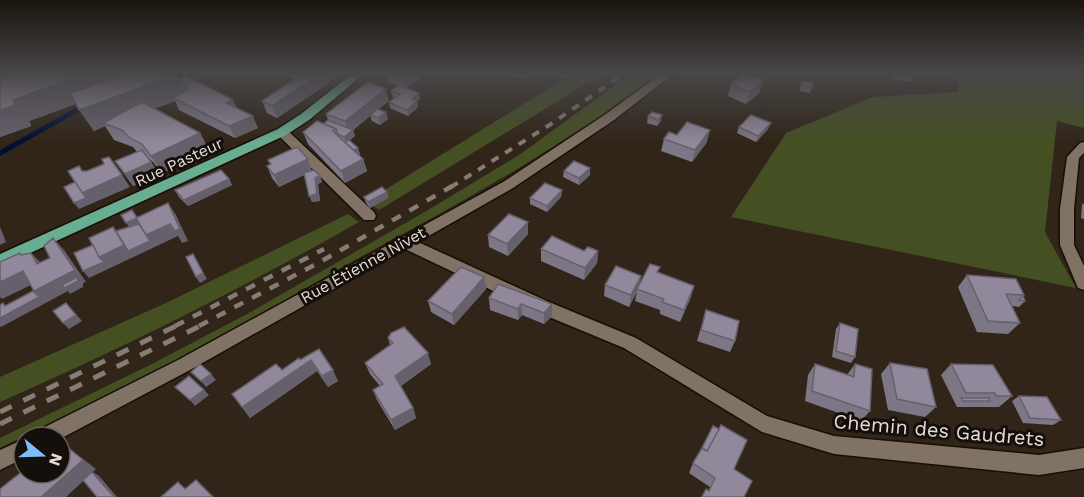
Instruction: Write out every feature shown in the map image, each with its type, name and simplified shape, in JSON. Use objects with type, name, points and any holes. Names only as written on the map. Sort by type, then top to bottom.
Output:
[{"type":"main road","name":"Rue Pasteur","points":[[0,261],[282,132],[331,96]]},
{"type":"street","name":"Rue Étienne Nivet","points":[[67,425],[184,365],[508,185],[638,96]]},
{"type":"street","points":[[282,132],[369,216]]},
{"type":"street","points":[[1084,146],[1073,156],[1067,208],[1067,245],[1084,284]]},
{"type":"street","name":"Chemin des Gaudrets","points":[[404,242],[543,307],[630,343],[762,423],[834,445],[1039,465],[1084,458]]},
{"type":"green space","points":[[536,96],[566,96],[379,210],[367,201]]},
{"type":"green space","points":[[600,96],[628,96],[586,126],[510,173],[264,313],[47,425],[27,425],[152,364],[249,313],[519,155]]},
{"type":"green space","points":[[1084,96],[1084,128],[1057,121],[1045,232],[1076,288],[731,217],[786,133],[873,97]]},
{"type":"green space","points":[[348,214],[359,222],[182,316],[0,402],[0,377],[166,303]]},
{"type":"green space","points":[[12,432],[12,442],[0,448],[0,438]]},
{"type":"building","points":[[0,96],[24,96],[13,100],[15,105],[0,110]]},
{"type":"building","points":[[72,96],[117,96],[79,110]]},
{"type":"building","points":[[226,96],[232,99],[226,103],[253,116],[229,126],[173,98]]},
{"type":"building","points":[[269,96],[287,96],[272,106],[262,101]]},
{"type":"building","points":[[349,96],[377,96],[345,121],[326,114]]},
{"type":"building","points":[[397,96],[415,96],[412,99],[417,101],[407,110],[389,102]]},
{"type":"building","points":[[142,102],[200,133],[151,156],[142,144],[130,138],[122,130],[103,123]]},
{"type":"building","points":[[377,109],[386,112],[378,118],[370,115]]},
{"type":"building","points":[[652,112],[662,115],[658,120],[648,116]]},
{"type":"building","points":[[751,115],[771,123],[758,136],[739,127]]},
{"type":"building","points":[[328,120],[353,130],[344,137],[338,134],[336,129],[323,124]]},
{"type":"building","points":[[317,121],[336,129],[333,131],[363,159],[341,171],[303,132]]},
{"type":"building","points":[[687,122],[710,130],[695,150],[664,139],[669,132],[677,135]]},
{"type":"building","points":[[349,140],[358,148],[354,150],[345,142]]},
{"type":"building","points":[[297,147],[308,159],[274,175],[267,166],[271,164],[268,160]]},
{"type":"building","points":[[142,150],[151,162],[125,174],[115,161]]},
{"type":"building","points":[[109,157],[122,175],[82,193],[68,171],[79,166],[82,171],[87,171],[104,164],[102,159]]},
{"type":"building","points":[[574,161],[590,168],[579,178],[564,171]]},
{"type":"building","points":[[221,170],[229,179],[184,200],[175,190]]},
{"type":"building","points":[[314,170],[320,176],[315,178],[317,194],[309,196],[304,173]]},
{"type":"building","points":[[75,182],[86,198],[74,203],[64,187]]},
{"type":"building","points":[[545,183],[562,190],[547,206],[530,198]]},
{"type":"building","points":[[382,187],[387,192],[368,202],[364,197]]},
{"type":"building","points":[[168,203],[180,229],[175,231],[170,224],[146,235],[136,218]]},
{"type":"building","points":[[132,210],[137,218],[126,223],[121,215]]},
{"type":"building","points":[[509,214],[528,222],[507,244],[488,235]]},
{"type":"building","points":[[139,224],[150,241],[128,251],[116,231]]},
{"type":"building","points":[[113,227],[124,245],[99,257],[89,238]]},
{"type":"building","points":[[552,236],[584,251],[588,247],[598,251],[585,268],[541,249]]},
{"type":"building","points":[[53,238],[75,270],[34,291],[23,271],[0,282],[0,262],[20,253],[21,255],[31,253],[37,264],[50,258],[44,246]]},
{"type":"building","points":[[93,245],[104,262],[83,271],[74,253]]},
{"type":"building","points":[[193,254],[203,273],[196,277],[186,257]]},
{"type":"building","points":[[650,264],[660,267],[657,272],[694,286],[684,310],[662,302],[664,299],[637,289]]},
{"type":"building","points":[[616,266],[641,276],[631,295],[605,285]]},
{"type":"building","points":[[461,267],[484,277],[452,314],[428,301]]},
{"type":"building","points":[[967,275],[1016,279],[1024,295],[1006,294],[1020,323],[988,321]]},
{"type":"building","points":[[77,277],[78,281],[64,288],[62,285]]},
{"type":"building","points":[[498,284],[552,304],[544,313],[521,304],[518,309],[489,298]]},
{"type":"building","points":[[33,291],[39,297],[0,318],[0,305],[3,303],[5,306]]},
{"type":"building","points":[[66,303],[76,315],[63,323],[53,311]]},
{"type":"building","points":[[706,310],[739,321],[735,341],[701,330]]},
{"type":"building","points":[[840,323],[858,329],[855,357],[836,351]]},
{"type":"building","points":[[404,327],[428,353],[395,376],[413,408],[391,420],[373,390],[383,384],[365,363],[393,343],[388,338],[391,333]]},
{"type":"building","points":[[319,349],[333,370],[322,376],[311,360],[242,407],[232,394],[276,364],[282,370],[299,358],[300,360]]},
{"type":"building","points":[[890,363],[927,369],[936,407],[897,399]]},
{"type":"building","points":[[200,364],[211,374],[201,381],[191,372]]},
{"type":"building","points":[[815,364],[854,377],[855,364],[872,369],[870,411],[812,391]]},
{"type":"building","points":[[951,364],[993,365],[1012,396],[996,396],[995,393],[966,393]]},
{"type":"building","points":[[189,376],[204,390],[190,400],[175,387]]},
{"type":"building","points":[[1019,396],[1047,397],[1061,420],[1030,418]]},
{"type":"building","points":[[961,398],[989,398],[990,401],[963,401]]},
{"type":"building","points":[[721,425],[747,440],[734,469],[752,481],[744,497],[702,497],[706,489],[709,491],[715,478],[693,463],[702,448],[707,451]]},
{"type":"building","points":[[713,426],[719,429],[707,451],[702,448]]},
{"type":"building","points":[[72,451],[83,460],[72,470]]},
{"type":"building","points":[[92,472],[114,497],[97,497],[83,480]]},
{"type":"building","points":[[12,480],[12,485],[55,485],[41,497],[0,497],[0,489]]},
{"type":"building","points":[[196,480],[213,497],[161,497],[178,482],[185,489]]},
{"type":"waterway","points":[[0,153],[86,105]]},
{"type":"railway","points":[[451,187],[591,96]]},
{"type":"railway","points":[[199,326],[320,262],[454,185]]},
{"type":"railway","points":[[175,326],[324,249]]},
{"type":"railway","points":[[0,412],[178,325]]},
{"type":"railway","points":[[0,424],[202,325]]}]
